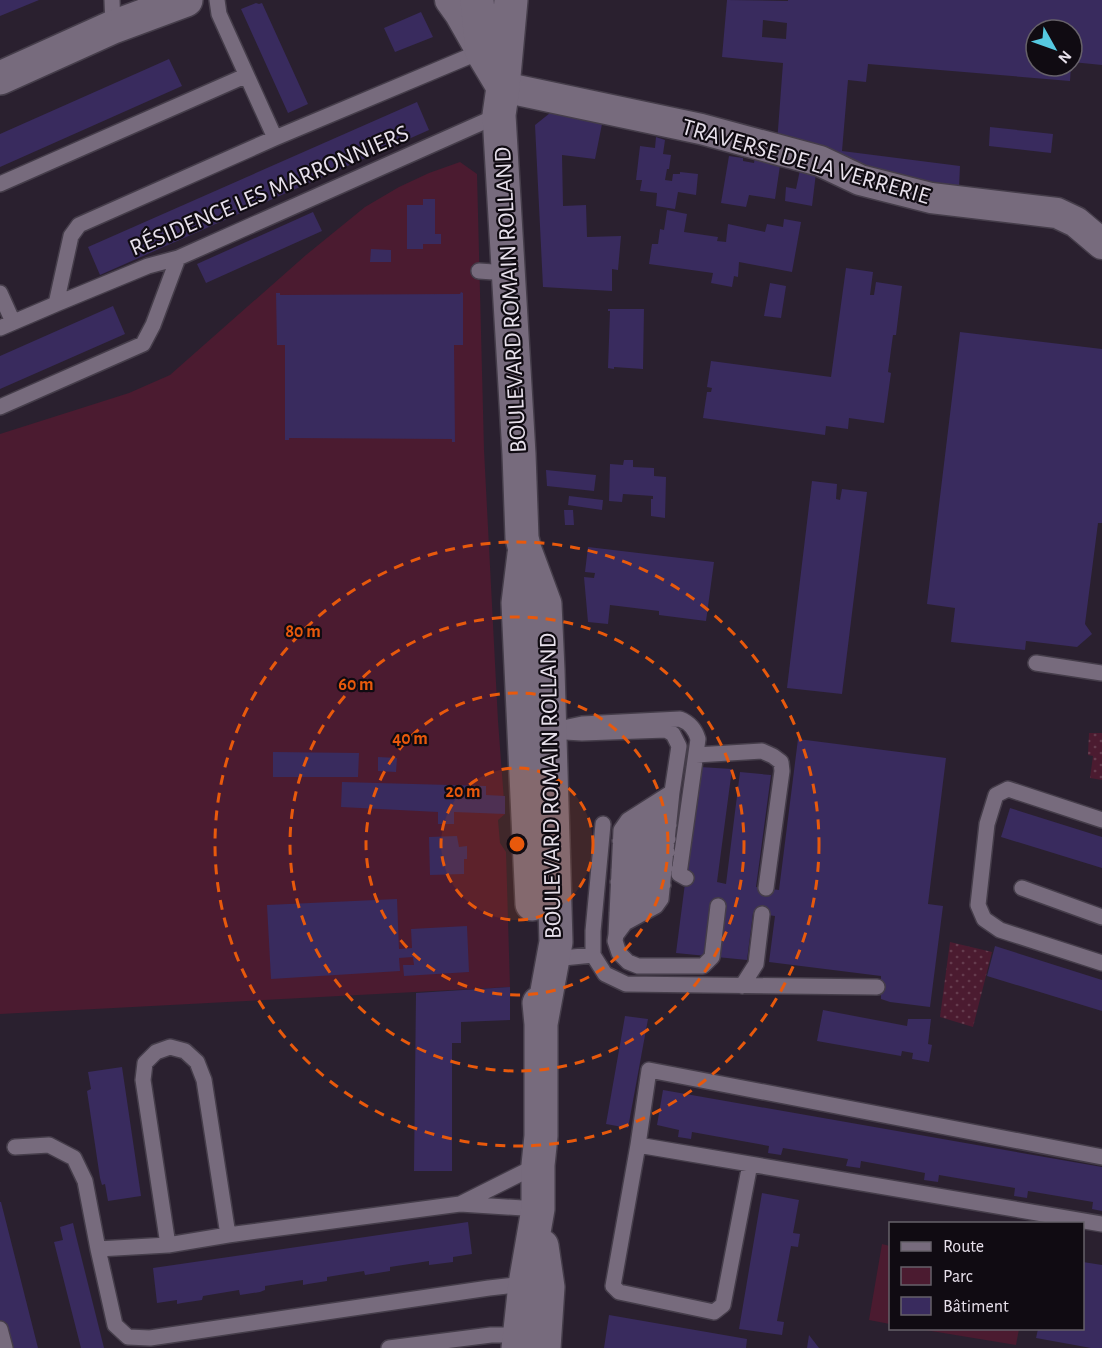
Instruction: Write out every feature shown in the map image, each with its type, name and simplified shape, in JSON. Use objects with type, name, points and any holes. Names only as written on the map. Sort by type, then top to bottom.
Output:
[{"type":"main road","points":[[0,78],[112,14],[186,0]]},
{"type":"main road","name":"BOULEVARD ROMAIN ROLLAND","points":[[477,0],[482,52],[501,101]]},
{"type":"main road","name":"BOULEVARD ROMAIN ROLLAND","points":[[511,0],[501,101],[493,272],[519,454],[522,538],[525,550],[518,603],[537,732],[556,942],[541,1024]]},
{"type":"main road","name":"BOULEVARD ROMAIN ROLLAND","points":[[521,1343],[548,1287],[538,1209],[538,1165],[541,1136],[541,1024],[534,946],[537,732]]},
{"type":"main road","name":"BOULEVARD ROMAIN ROLLAND","points":[[521,1343],[525,1284],[538,1209]]},
{"type":"street","points":[[450,0],[482,52]]},
{"type":"street","name":"TRAVERSE DE LA VERRERIE","points":[[501,101],[535,93],[701,129],[820,161],[860,180],[931,198],[1057,213],[1076,222],[1102,244]]},
{"type":"lane","name":"RÉSIDENCE LES MARRONNIERS","points":[[217,0],[219,14],[245,76],[275,138]]},
{"type":"lane","name":"RÉSIDENCE LES MARRONNIERS","points":[[56,304],[70,236],[79,225],[275,138],[482,52]]},
{"type":"lane","points":[[0,184],[245,76]]},
{"type":"lane","name":"RÉSIDENCE LES MARRONNIERS","points":[[0,293],[7,325],[148,266],[178,258],[501,101]]},
{"type":"lane","points":[[0,407],[143,344],[153,325],[178,258]]},
{"type":"lane","points":[[1036,663],[1102,673]]},
{"type":"lane","points":[[537,732],[582,724],[680,719],[687,722],[695,730],[698,739],[679,874],[686,879]]},
{"type":"lane","points":[[537,732],[666,730],[673,734],[679,746],[670,809],[662,899],[656,906],[625,923],[616,935]]},
{"type":"lane","points":[[696,755],[762,751],[780,762],[782,771],[766,888]]},
{"type":"lane","points":[[1102,820],[1008,789],[996,795],[987,824],[978,905],[984,919],[1000,930],[1102,963]]},
{"type":"lane","points":[[672,792],[628,820],[621,830],[615,941],[619,953],[628,962],[638,966],[703,966],[712,957],[718,906]]},
{"type":"lane","points":[[619,876],[670,809]]},
{"type":"lane","points":[[603,824],[593,931],[593,956],[605,974],[626,984],[877,987]]},
{"type":"lane","points":[[619,876],[667,846]]},
{"type":"lane","points":[[619,876],[667,846]]},
{"type":"lane","points":[[619,876],[663,885]]},
{"type":"lane","points":[[1023,888],[1102,917]]},
{"type":"lane","points":[[742,986],[756,964],[762,914]]},
{"type":"lane","points":[[553,959],[593,956]]},
{"type":"lane","points":[[168,1245],[142,1080],[145,1063],[156,1052],[170,1047],[184,1051],[197,1062],[204,1080],[228,1235]]},
{"type":"lane","points":[[750,1164],[723,1305],[714,1312],[618,1292],[613,1286],[649,1070],[1102,1157]]},
{"type":"lane","points":[[15,1147],[49,1145],[74,1158],[85,1181],[115,1325],[128,1337],[150,1338],[525,1284]]},
{"type":"lane","points":[[638,1145],[1102,1224]]},
{"type":"lane","points":[[460,1203],[538,1165]]},
{"type":"lane","points":[[98,1249],[168,1245],[460,1203],[538,1209]]},
{"type":"lane","points":[[0,1329],[5,1348]]},
{"type":"lane","points":[[390,1348],[521,1343]]},
{"type":"lane","points":[[477,1348],[521,1343]]},
{"type":"green space","points":[[460,162],[477,174],[484,450],[505,814],[498,820],[500,843],[506,852],[510,987],[0,1014],[0,434],[129,393],[170,375],[306,255],[365,207],[399,187]]},
{"type":"green space","points":[[1089,733],[1102,733],[1102,780],[1090,778],[1093,756],[1088,755]]},
{"type":"green space","points":[[950,942],[992,952],[973,1027],[940,1017]]},
{"type":"green space","points":[[882,1244],[889,1246],[889,1324],[869,1320]]},
{"type":"green space","points":[[925,1330],[1019,1330],[1016,1345]]},
{"type":"building","points":[[0,0],[39,0],[0,16]]},
{"type":"building","points":[[727,0],[1102,0],[1102,65],[1084,63],[1084,18],[1024,18],[1024,77],[868,64],[866,82],[848,80],[842,151],[960,166],[959,187],[882,179],[777,143],[783,63],[722,57]],"holes":[[[763,20],[787,23],[786,39],[762,37]]]},
{"type":"building","points":[[262,3],[308,104],[288,113],[241,9]]},
{"type":"building","points":[[421,12],[433,37],[395,52],[384,28]]},
{"type":"building","points":[[169,59],[182,86],[0,167],[0,134]]},
{"type":"building","points":[[1034,78],[1070,78],[1070,81]]},
{"type":"building","points":[[417,102],[429,130],[100,275],[88,247]]},
{"type":"building","points":[[550,113],[602,124],[595,159],[562,155],[563,206],[586,205],[587,237],[621,236],[618,270],[612,269],[612,291],[543,287],[535,125]]},
{"type":"building","points":[[990,127],[1053,134],[1051,153],[989,146]]},
{"type":"building","points":[[656,137],[665,140],[663,154],[671,155],[665,180],[672,181],[673,174],[680,174],[680,172],[698,174],[696,195],[678,192],[675,209],[656,206],[657,193],[640,191],[642,180],[636,180],[640,146],[655,148]]},
{"type":"building","points":[[756,151],[781,159],[775,199],[749,195],[746,207],[721,203],[729,156],[743,158],[743,161],[754,163]]},
{"type":"building","points":[[800,170],[816,173],[812,206],[785,201],[786,187],[796,189]]},
{"type":"building","points":[[423,199],[435,199],[435,234],[441,234],[441,244],[423,244],[423,249],[407,249],[407,205],[423,205]]},
{"type":"building","points":[[667,210],[687,214],[684,232],[718,237],[717,241],[726,242],[728,224],[765,232],[767,224],[783,227],[784,219],[801,222],[792,272],[739,262],[738,277],[734,276],[732,287],[711,283],[713,273],[649,264],[652,244],[658,244],[660,229],[664,230]]},
{"type":"building","points":[[313,212],[322,231],[206,283],[197,264]]},
{"type":"building","points":[[371,249],[391,250],[391,262],[370,262]]},
{"type":"building","points":[[846,268],[873,272],[870,295],[874,295],[876,282],[902,286],[896,335],[893,335],[888,372],[891,373],[884,423],[849,418],[848,429],[826,426],[825,435],[703,418],[707,392],[711,392],[712,388],[707,387],[711,361],[831,377]]},
{"type":"building","points":[[770,283],[786,286],[781,318],[764,316]]},
{"type":"building","points":[[276,293],[280,295],[460,294],[463,293],[463,345],[454,345],[455,442],[452,442],[452,439],[289,438],[285,440],[285,345],[277,345]]},
{"type":"building","points":[[113,306],[125,334],[0,389],[0,356]]},
{"type":"building","points":[[608,309],[644,309],[643,369],[608,368],[610,311]]},
{"type":"building","points":[[960,332],[1102,349],[1102,523],[1098,523],[1085,624],[1092,634],[1077,647],[1026,641],[1025,650],[951,642],[955,608],[927,604]]},
{"type":"building","points":[[624,460],[633,460],[633,467],[654,468],[654,476],[666,477],[665,518],[651,516],[653,496],[623,494],[622,502],[609,501],[610,464],[623,465]]},
{"type":"building","points":[[546,470],[596,475],[594,491],[547,486]]},
{"type":"building","points":[[812,481],[837,484],[836,499],[840,500],[842,489],[867,492],[842,694],[787,688]]},
{"type":"building","points":[[569,496],[603,500],[602,510],[568,505]]},
{"type":"building","points":[[564,510],[573,510],[574,525],[565,525]]},
{"type":"building","points":[[588,547],[714,562],[706,621],[659,615],[659,611],[610,605],[608,624],[588,622],[584,577],[594,578],[595,573],[585,572]]},
{"type":"building","points":[[798,739],[946,758],[928,904],[943,906],[930,1007],[881,999],[881,976],[769,962],[775,916],[753,913],[747,960],[676,953],[700,767],[732,769],[717,882],[726,884],[740,772],[771,775],[756,887],[779,890]]},
{"type":"building","points":[[273,752],[359,753],[358,777],[273,777]]},
{"type":"building","points":[[378,757],[397,758],[396,772],[378,771]]},
{"type":"building","points":[[342,782],[486,786],[486,795],[505,796],[505,814],[454,812],[454,824],[438,824],[438,812],[341,807]]},
{"type":"building","points":[[1010,808],[1102,837],[1102,868],[1001,837]]},
{"type":"building","points":[[457,836],[459,847],[467,846],[464,874],[430,875],[429,837]]},
{"type":"building","points":[[397,899],[399,949],[412,948],[411,929],[467,926],[469,972],[404,976],[403,965],[414,965],[413,957],[399,958],[400,971],[271,979],[267,905]]},
{"type":"building","points":[[995,946],[1102,980],[1102,1011],[987,976]]},
{"type":"building","points":[[510,987],[510,1020],[461,1022],[461,1043],[452,1043],[452,1171],[414,1171],[416,993]]},
{"type":"building","points":[[823,1010],[907,1026],[908,1019],[931,1019],[928,1044],[932,1045],[929,1062],[912,1059],[913,1053],[902,1051],[901,1056],[817,1041]]},
{"type":"building","points":[[625,1016],[648,1019],[628,1128],[606,1124]]},
{"type":"building","points":[[122,1067],[141,1196],[108,1201],[105,1184],[102,1185],[100,1178],[87,1091],[91,1089],[88,1072]]},
{"type":"building","points":[[663,1090],[1102,1167],[1102,1211],[1092,1209],[1093,1202],[1028,1191],[1027,1198],[1014,1196],[1015,1188],[939,1175],[938,1182],[924,1180],[925,1173],[861,1161],[860,1168],[846,1166],[848,1159],[783,1148],[781,1155],[768,1153],[769,1146],[692,1132],[691,1139],[678,1137],[679,1130],[657,1125]]},
{"type":"building","points":[[762,1193],[799,1200],[793,1233],[800,1234],[798,1247],[791,1246],[777,1321],[784,1322],[782,1335],[739,1329]]},
{"type":"building","points":[[1,1202],[38,1348],[0,1348]]},
{"type":"building","points":[[468,1222],[472,1254],[453,1257],[453,1262],[429,1265],[429,1261],[390,1267],[390,1271],[365,1275],[364,1271],[327,1277],[327,1281],[303,1285],[303,1280],[265,1286],[265,1290],[260,1292],[240,1295],[239,1290],[203,1296],[202,1300],[177,1304],[177,1300],[157,1303],[153,1268]]},
{"type":"building","points":[[73,1223],[104,1348],[81,1348],[54,1242],[63,1240],[60,1227]]},
{"type":"building","points":[[1084,1262],[1102,1265],[1102,1348],[1036,1338],[1038,1330],[1084,1330]]},
{"type":"building","points":[[609,1315],[747,1339],[746,1348],[604,1348]]},
{"type":"building","points":[[809,1335],[819,1348],[807,1348]]}]
